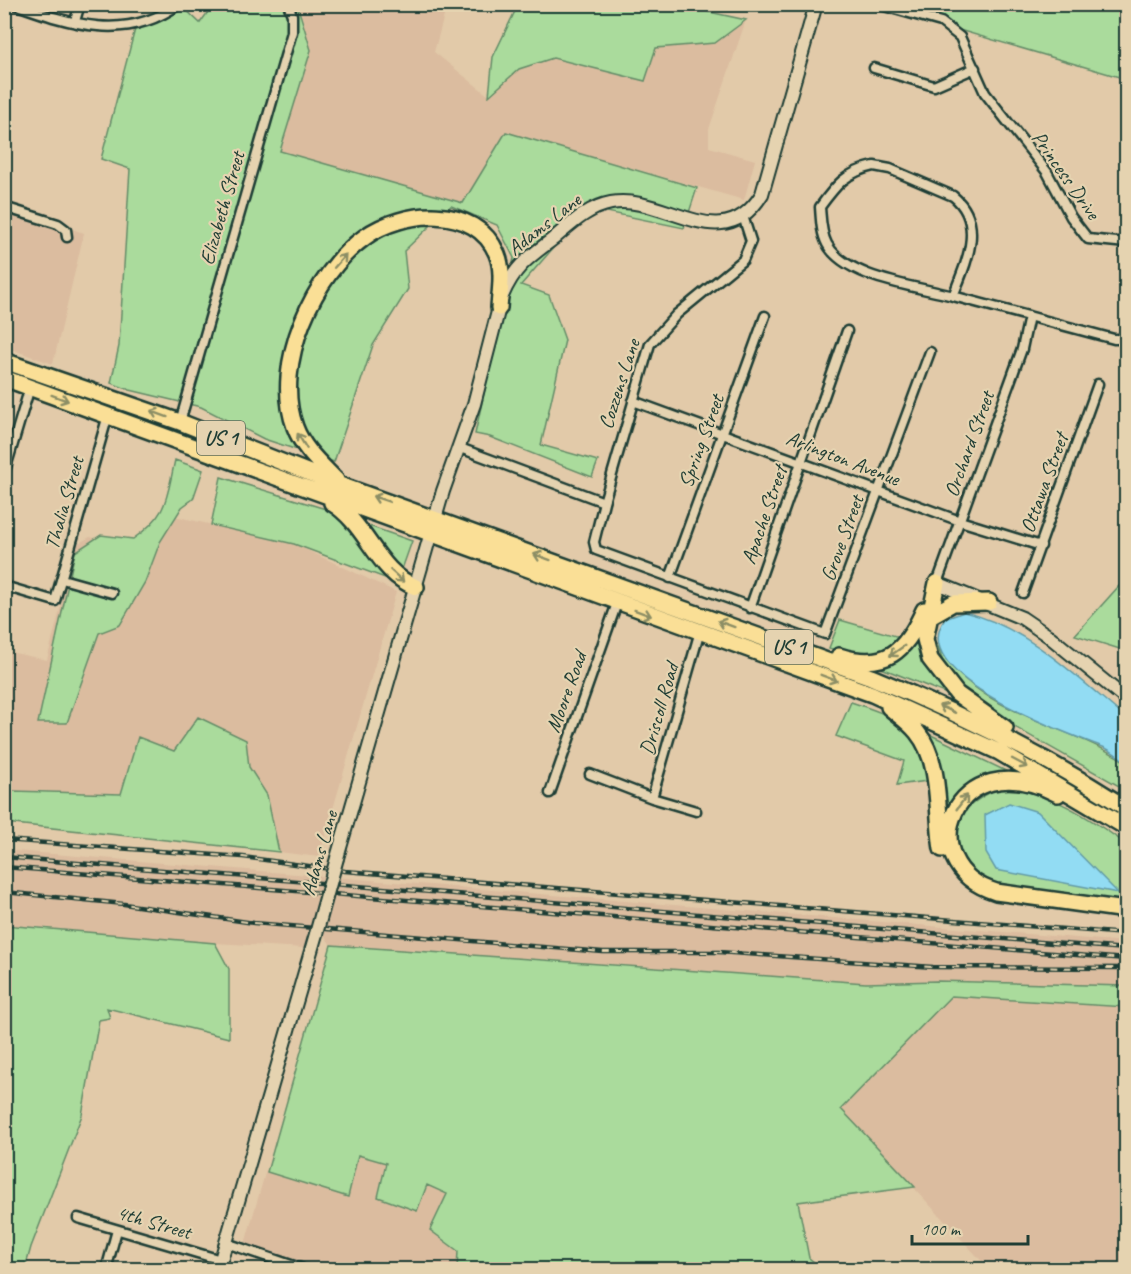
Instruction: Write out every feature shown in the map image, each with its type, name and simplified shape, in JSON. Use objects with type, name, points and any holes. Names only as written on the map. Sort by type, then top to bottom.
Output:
[{"type":"highway","points":[[340,485],[302,441],[291,414],[289,387],[292,359],[302,324],[324,280],[343,257],[366,236],[394,222],[429,216],[462,222],[482,233],[498,256],[501,272],[499,308]]},
{"type":"highway","name":"US 1","points":[[4,361],[180,422],[340,485],[617,603],[872,694],[999,752],[1123,825]]},
{"type":"highway","name":"US 1","points":[[4,378],[312,490],[434,526],[758,636],[937,705],[1059,766],[1126,808]]},
{"type":"highway","points":[[312,490],[347,513],[394,576],[416,587]]},
{"type":"highway","points":[[937,584],[925,645],[933,666],[945,681],[972,706],[1059,766]]},
{"type":"highway","points":[[758,636],[852,660],[870,661],[885,658],[896,653],[909,640],[937,584]]},
{"type":"highway","points":[[932,615],[953,603],[989,602]]},
{"type":"highway","points":[[872,694],[907,722],[927,747],[932,767],[944,855],[950,869],[963,885],[981,896],[1000,902],[1126,919]]},
{"type":"highway","points":[[1123,825],[1030,783],[996,780],[976,788],[961,802],[953,817],[949,838],[952,852],[961,870],[984,887],[1004,893],[1126,910]]},
{"type":"street","points":[[14,4],[101,28],[127,28],[150,21],[179,4]]},
{"type":"street","points":[[75,21],[80,4]]},
{"type":"street","name":"Elizabeth Street","points":[[180,422],[291,32],[292,15],[288,4]]},
{"type":"street","points":[[743,216],[762,194],[816,4]]},
{"type":"street","points":[[874,68],[934,86],[975,68],[960,37],[942,22],[877,4]]},
{"type":"street","name":"Princess Drive","points":[[975,68],[985,93],[1047,172],[1071,217],[1089,239],[1126,243]]},
{"type":"street","points":[[953,296],[971,250],[970,219],[962,203],[953,196],[890,169],[874,166],[848,174],[837,183],[820,207],[826,242],[836,257],[850,267],[874,276],[1114,339],[1126,339]]},
{"type":"street","name":"Adams Lane","points":[[220,1265],[443,491],[460,448],[506,286],[520,263],[588,212],[601,205],[629,203],[711,224],[728,222],[743,216]]},
{"type":"street","points":[[4,207],[58,224],[66,230],[67,237]]},
{"type":"street","name":"Cozzens Lane","points":[[743,216],[751,241],[746,255],[656,335],[650,344],[594,542],[596,550],[825,634]]},
{"type":"street","name":"Spring Street","points":[[670,578],[765,316]]},
{"type":"street","name":"Orchard Street","points":[[937,584],[1022,349],[1029,316]]},
{"type":"street","name":"Apache Street","points":[[750,608],[847,331]]},
{"type":"street","name":"Grove Street","points":[[825,634],[930,352]]},
{"type":"street","name":"Ottawa Street","points":[[1023,593],[1098,384]]},
{"type":"street","points":[[4,474],[30,387]]},
{"type":"street","name":"Arlington Avenue","points":[[633,400],[960,521],[1041,546]]},
{"type":"street","name":"Thalia Street","points":[[4,586],[55,601],[108,415]]},
{"type":"street","points":[[460,448],[604,501]]},
{"type":"street","points":[[62,579],[112,593]]},
{"type":"street","points":[[937,584],[989,602],[1035,626],[1126,699]]},
{"type":"street","name":"Moore Road","points":[[549,793],[617,603]]},
{"type":"street","name":"Driscoll Road","points":[[652,798],[700,631]]},
{"type":"street","points":[[590,774],[652,798],[696,811]]},
{"type":"street","name":"4th Street","points":[[78,1218],[220,1265]]},
{"type":"street","points":[[106,1269],[117,1230]]},
{"type":"street","points":[[226,1243],[306,1269]]},
{"type":"shaded area","points":[[299,5],[447,5],[434,52],[489,96],[519,69],[553,58],[645,81],[656,48],[715,43],[746,20],[709,129],[709,147],[755,160],[744,200],[506,132],[463,203],[280,151],[311,50]]},
{"type":"shaded area","points":[[5,207],[84,233],[53,364],[5,347]]},
{"type":"shaded area","points":[[174,516],[294,544],[396,592],[319,857],[279,852],[268,795],[249,767],[245,740],[174,751],[138,737],[121,794],[13,791],[5,804],[5,651],[47,660],[77,544],[90,537],[148,551]]},
{"type":"shaded area","points":[[4,850],[1126,942],[1126,986],[937,981],[866,983],[331,945],[324,935],[309,932],[304,948],[215,943],[5,925]]},
{"type":"shaded area","points":[[951,995],[1126,1007],[1126,1269],[989,1269],[841,1109]]},
{"type":"shaded area","points":[[357,1155],[386,1163],[378,1196],[427,1185],[447,1195],[458,1251],[457,1270],[305,1269],[243,1251],[266,1170],[268,1173],[348,1197]]},
{"type":"green space","points":[[297,4],[311,50],[280,151],[463,203],[506,132],[697,188],[684,228],[588,208],[521,285],[549,295],[565,340],[541,445],[598,461],[592,477],[490,437],[475,434],[514,258],[497,225],[451,206],[404,251],[408,289],[373,345],[334,462],[264,439],[201,407],[130,390],[111,383],[119,346],[130,169],[101,159],[135,29],[182,6],[200,23],[213,5]]},
{"type":"green space","points":[[518,5],[677,5],[746,20],[715,43],[656,48],[645,81],[553,58],[519,69],[489,96],[493,57]]},
{"type":"green space","points":[[874,5],[1126,5],[1126,79]]},
{"type":"green space","points":[[175,460],[203,470],[193,499],[182,507],[160,542],[145,582],[120,625],[99,633],[67,723],[38,723],[75,552],[101,535],[133,539],[153,522],[164,505]]},
{"type":"green space","points":[[221,477],[342,514],[385,578],[294,544],[211,525]]},
{"type":"green space","points":[[366,525],[412,541],[401,572]]},
{"type":"green space","points":[[1126,585],[1126,651],[1075,635],[1119,586]]},
{"type":"green space","points":[[840,620],[903,638],[885,652],[877,655],[860,656],[829,648]]},
{"type":"green space","points":[[918,638],[929,670],[947,694],[879,667],[906,651]]},
{"type":"green space","points":[[937,645],[953,668],[974,687],[998,702],[1077,737],[1126,762],[1126,790],[990,713],[948,676]]},
{"type":"green space","points":[[851,702],[882,713],[905,727],[920,748],[927,781],[897,785],[904,761],[836,736]]},
{"type":"green space","points":[[198,717],[246,740],[249,767],[267,795],[279,852],[5,823],[5,804],[12,791],[121,794],[138,737],[174,751]]},
{"type":"green space","points":[[929,734],[1012,774],[988,778],[971,786],[957,799],[945,820]]},
{"type":"green space","points":[[1005,785],[1022,788],[1069,807],[1126,844],[1126,900],[1023,891],[985,882],[973,875],[964,863],[957,843],[955,829],[958,820],[980,798]]},
{"type":"green space","points":[[4,925],[215,943],[229,969],[229,1038],[107,1008],[110,1018],[99,1020],[82,1115],[31,1247],[25,1269],[5,1269]]},
{"type":"green space","points":[[331,945],[866,983],[937,981],[1126,986],[1126,1007],[951,996],[841,1109],[915,1187],[798,1202],[809,1258],[823,1269],[457,1269],[458,1251],[430,1230],[447,1194],[427,1185],[417,1211],[378,1197],[386,1163],[358,1155],[348,1197],[267,1172]]},
{"type":"water","points":[[964,612],[987,619],[1030,641],[1126,718],[1126,762],[1106,748],[1026,715],[967,681],[947,661],[938,640],[945,619]]},
{"type":"water","points":[[1009,803],[1038,812],[1118,893],[996,870],[986,853],[985,815]]},
{"type":"railway","points":[[4,840],[243,857],[345,871],[1126,934]]},
{"type":"railway","points":[[4,857],[1126,949]]},
{"type":"railway","points":[[4,867],[1126,959]]},
{"type":"railway","points":[[4,892],[124,904],[254,923],[603,952],[719,952],[933,967],[1126,968]]}]
